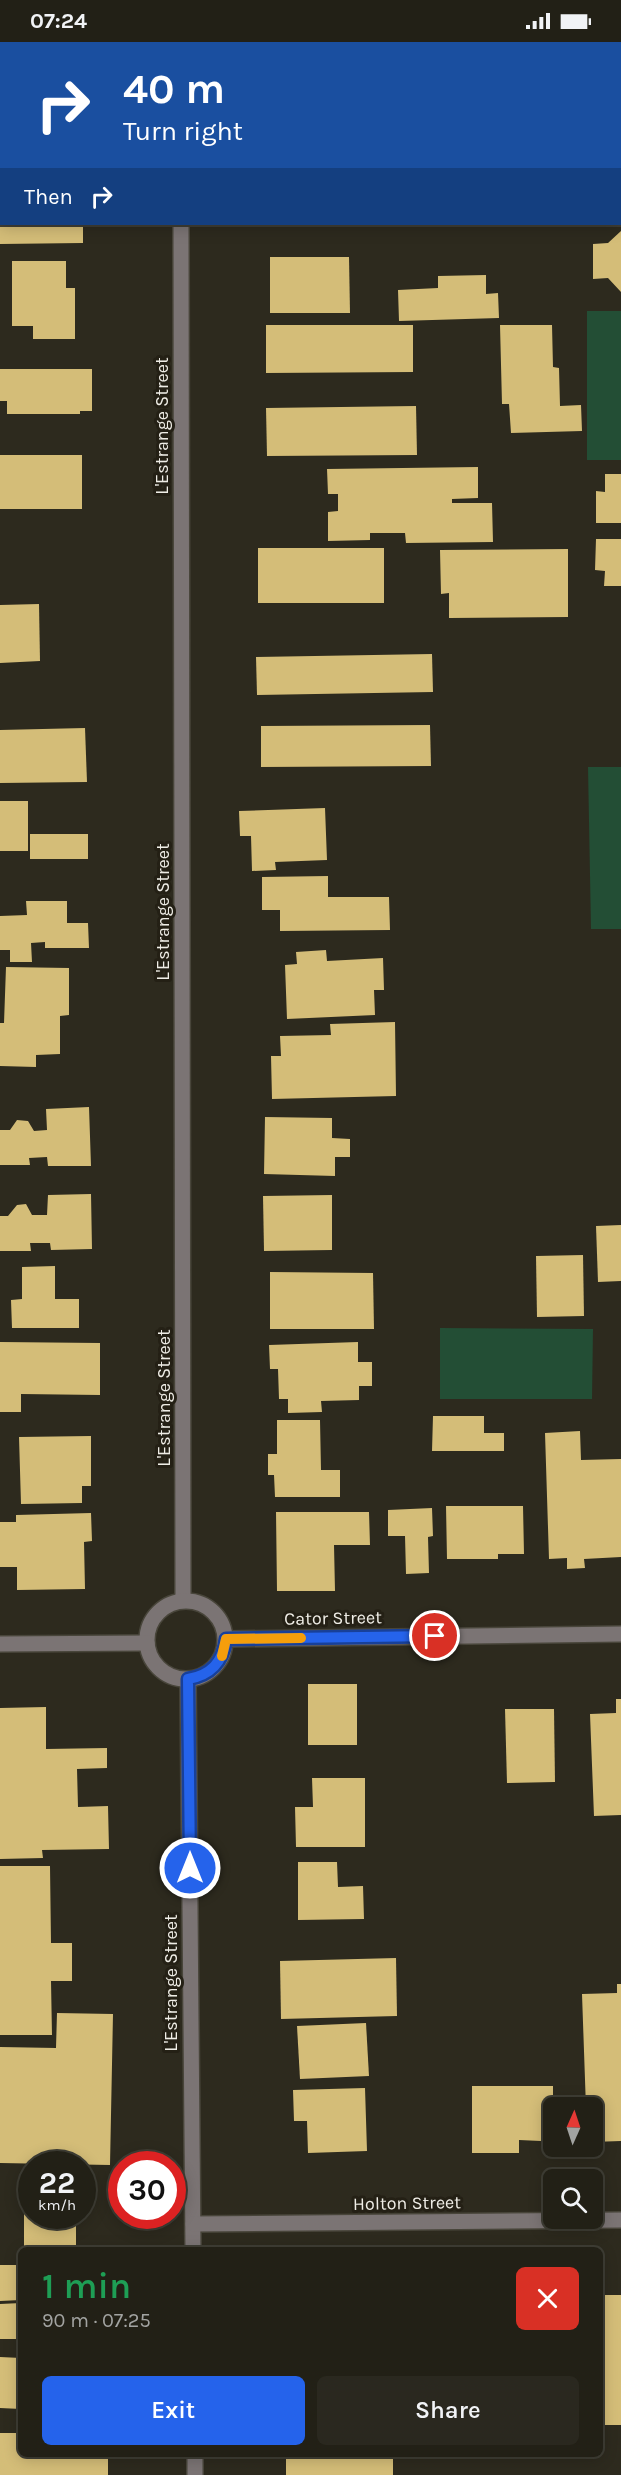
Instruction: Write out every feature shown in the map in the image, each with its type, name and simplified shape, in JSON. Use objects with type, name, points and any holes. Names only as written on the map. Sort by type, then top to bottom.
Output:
[{"type":"street","name":"L'Estrange Street","points":[[181,225],[183,1600]]},
{"type":"street","points":[[183,1600],[208,1607],[218,1615],[224,1626],[226,1639],[225,1651],[211,1671],[200,1677],[188,1679],[176,1678],[156,1665],[147,1643],[152,1620],[160,1610],[171,1603],[183,1600]]},
{"type":"street","name":"Cator Street","points":[[226,1639],[621,1634]]},
{"type":"street","points":[[0,1644],[147,1643]]},
{"type":"street","name":"L'Estrange Street","points":[[188,1679],[193,2247]]},
{"type":"street","name":"Holton Street","points":[[193,2224],[621,2220]]},
{"type":"street","points":[[195,2457],[195,2475]]},
{"type":"green space","points":[[587,311],[621,311],[621,460],[587,460]]},
{"type":"green space","points":[[588,767],[621,767],[621,929],[591,929]]},
{"type":"green space","points":[[440,1328],[593,1329],[592,1399],[440,1399]]},
{"type":"building","points":[[0,225],[83,225],[83,243],[0,244]]},
{"type":"building","points":[[621,231],[621,292],[608,278],[593,279],[593,244],[608,243]]},
{"type":"building","points":[[270,257],[349,257],[350,313],[270,313]]},
{"type":"building","points":[[12,261],[66,261],[66,288],[75,288],[75,339],[33,339],[33,326],[12,326]]},
{"type":"building","points":[[486,275],[486,294],[498,293],[499,318],[399,321],[398,290],[438,288],[438,276]]},
{"type":"building","points":[[266,325],[413,325],[413,372],[266,373]]},
{"type":"building","points":[[500,325],[552,325],[553,367],[559,368],[560,406],[581,405],[582,431],[511,433],[509,404],[502,404]]},
{"type":"building","points":[[0,369],[92,369],[92,411],[80,411],[80,414],[7,414],[7,401],[0,401]]},
{"type":"building","points":[[416,406],[417,455],[267,456],[266,408]]},
{"type":"building","points":[[0,455],[82,455],[82,509],[0,509]]},
{"type":"building","points":[[478,467],[478,498],[452,499],[452,503],[492,503],[493,542],[406,543],[405,533],[370,533],[370,540],[328,541],[328,512],[338,511],[338,494],[328,494],[327,469]]},
{"type":"building","points":[[605,474],[621,474],[621,523],[596,523],[596,491],[605,492]]},
{"type":"building","points":[[596,539],[621,539],[621,586],[604,586],[605,571],[595,570]]},
{"type":"building","points":[[258,548],[384,548],[384,603],[258,603]]},
{"type":"building","points":[[568,549],[568,617],[449,618],[449,593],[441,594],[440,550]]},
{"type":"building","points":[[39,604],[40,661],[0,663],[0,605]]},
{"type":"building","points":[[432,654],[433,692],[257,695],[256,657]]},
{"type":"building","points":[[430,725],[431,766],[261,767],[261,726]]},
{"type":"building","points":[[85,728],[87,782],[0,783],[0,730]]},
{"type":"building","points":[[0,801],[28,801],[28,851],[0,851]]},
{"type":"building","points":[[325,808],[327,860],[275,862],[276,870],[252,871],[251,836],[240,836],[239,811]]},
{"type":"building","points":[[30,834],[88,834],[88,859],[30,859]]},
{"type":"building","points":[[328,876],[328,897],[389,897],[390,930],[280,931],[280,910],[262,910],[262,877]]},
{"type":"building","points":[[26,901],[67,901],[67,923],[88,923],[89,948],[45,948],[45,942],[31,943],[32,962],[10,962],[10,950],[0,950],[0,916],[27,915]]},
{"type":"building","points":[[326,950],[327,961],[383,958],[384,990],[374,990],[375,1015],[287,1019],[285,965],[297,964],[296,952]]},
{"type":"building","points":[[6,967],[69,968],[69,1015],[60,1016],[60,1054],[36,1055],[36,1067],[0,1066],[0,1023],[4,1023]]},
{"type":"building","points":[[395,1022],[396,1096],[272,1099],[271,1056],[281,1056],[280,1036],[331,1035],[330,1024]]},
{"type":"building","points":[[89,1107],[91,1166],[48,1166],[47,1157],[29,1158],[30,1165],[0,1165],[0,1130],[10,1130],[17,1120],[28,1121],[34,1131],[47,1130],[46,1109]]},
{"type":"building","points":[[265,1117],[332,1118],[332,1138],[350,1139],[350,1157],[335,1157],[335,1176],[264,1174]]},
{"type":"building","points":[[91,1194],[92,1249],[51,1250],[50,1243],[30,1243],[31,1251],[0,1251],[0,1216],[8,1216],[17,1205],[26,1204],[32,1215],[47,1215],[48,1195]]},
{"type":"building","points":[[332,1195],[332,1250],[264,1251],[263,1196]]},
{"type":"building","points":[[621,1225],[621,1281],[598,1282],[596,1226]]},
{"type":"building","points":[[583,1255],[584,1316],[537,1317],[536,1256]]},
{"type":"building","points":[[55,1266],[55,1299],[79,1299],[79,1328],[12,1328],[11,1300],[22,1299],[22,1267]]},
{"type":"building","points":[[270,1272],[373,1273],[374,1329],[270,1329]]},
{"type":"building","points":[[0,1342],[100,1343],[100,1395],[21,1394],[21,1412],[0,1412]]},
{"type":"building","points":[[358,1342],[358,1362],[372,1362],[372,1386],[359,1386],[359,1400],[321,1401],[322,1412],[288,1413],[288,1399],[279,1399],[278,1369],[270,1369],[269,1345]]},
{"type":"building","points":[[433,1416],[484,1416],[484,1433],[504,1433],[504,1451],[432,1451]]},
{"type":"building","points":[[277,1420],[320,1420],[321,1470],[340,1470],[340,1497],[275,1497],[274,1475],[268,1475],[268,1454],[277,1454]]},
{"type":"building","points":[[580,1431],[581,1460],[621,1459],[621,1557],[584,1559],[585,1568],[567,1569],[567,1558],[549,1559],[545,1433]]},
{"type":"building","points":[[91,1436],[91,1486],[82,1486],[82,1503],[21,1504],[19,1437]]},
{"type":"building","points":[[446,1506],[523,1506],[524,1554],[498,1554],[498,1559],[447,1559]]},
{"type":"building","points":[[432,1508],[433,1536],[428,1537],[429,1573],[406,1574],[405,1536],[388,1536],[388,1510]]},
{"type":"building","points":[[276,1512],[369,1512],[370,1545],[334,1545],[335,1591],[277,1591]]},
{"type":"building","points":[[91,1513],[92,1541],[84,1542],[85,1589],[17,1590],[17,1567],[0,1567],[0,1522],[16,1522],[16,1515]]},
{"type":"building","points":[[308,1684],[357,1684],[357,1745],[308,1745]]},
{"type":"building","points":[[616,1699],[621,1699],[621,1815],[594,1816],[590,1714],[616,1713]]},
{"type":"building","points":[[46,1707],[46,1749],[107,1748],[107,1768],[77,1769],[78,1807],[108,1806],[109,1849],[42,1850],[43,1858],[0,1859],[0,1708]]},
{"type":"building","points":[[505,1709],[554,1709],[555,1782],[507,1783]]},
{"type":"building","points":[[312,1778],[365,1778],[365,1847],[296,1847],[295,1807],[313,1807]]},
{"type":"building","points":[[298,1862],[337,1862],[338,1887],[363,1886],[364,1919],[298,1920]]},
{"type":"building","points":[[0,1866],[50,1866],[51,1943],[72,1943],[72,1981],[51,1981],[52,2035],[0,2035]]},
{"type":"building","points":[[396,1958],[397,2016],[281,2019],[280,1961]]},
{"type":"building","points":[[617,1984],[621,1984],[621,2141],[603,2142],[603,2097],[586,2097],[582,1994],[617,1993]]},
{"type":"building","points":[[57,2013],[113,2014],[110,2151],[108,2151],[108,2165],[96,2165],[96,2151],[18,2151],[18,2163],[0,2163],[0,2047],[56,2048]]},
{"type":"building","points":[[366,2023],[369,2076],[300,2079],[297,2026]]},
{"type":"building","points":[[472,2086],[553,2086],[553,2097],[543,2097],[541,2141],[519,2140],[519,2153],[472,2153]]},
{"type":"building","points":[[365,2088],[367,2151],[308,2153],[307,2121],[294,2121],[293,2090]]},
{"type":"building","points":[[24,2229],[76,2229],[76,2247],[24,2247]]},
{"type":"building","points":[[0,2265],[18,2265],[18,2300],[0,2301]]},
{"type":"building","points":[[603,2295],[621,2295],[621,2425],[603,2425]]},
{"type":"building","points":[[18,2303],[18,2339],[0,2339],[0,2304]]},
{"type":"building","points":[[0,2357],[18,2358],[18,2409],[0,2408]]},
{"type":"building","points":[[0,2433],[18,2433],[18,2457],[108,2457],[108,2475],[0,2475]]},
{"type":"building","points":[[286,2457],[393,2457],[393,2475],[286,2475]]},
{"type":"slow traffic","points":[[222,1656],[226,1639],[301,1638]]},
{"type":"route","points":[[190,1868],[188,1679],[200,1677],[211,1671],[225,1651],[226,1639],[435,1636]]}]
